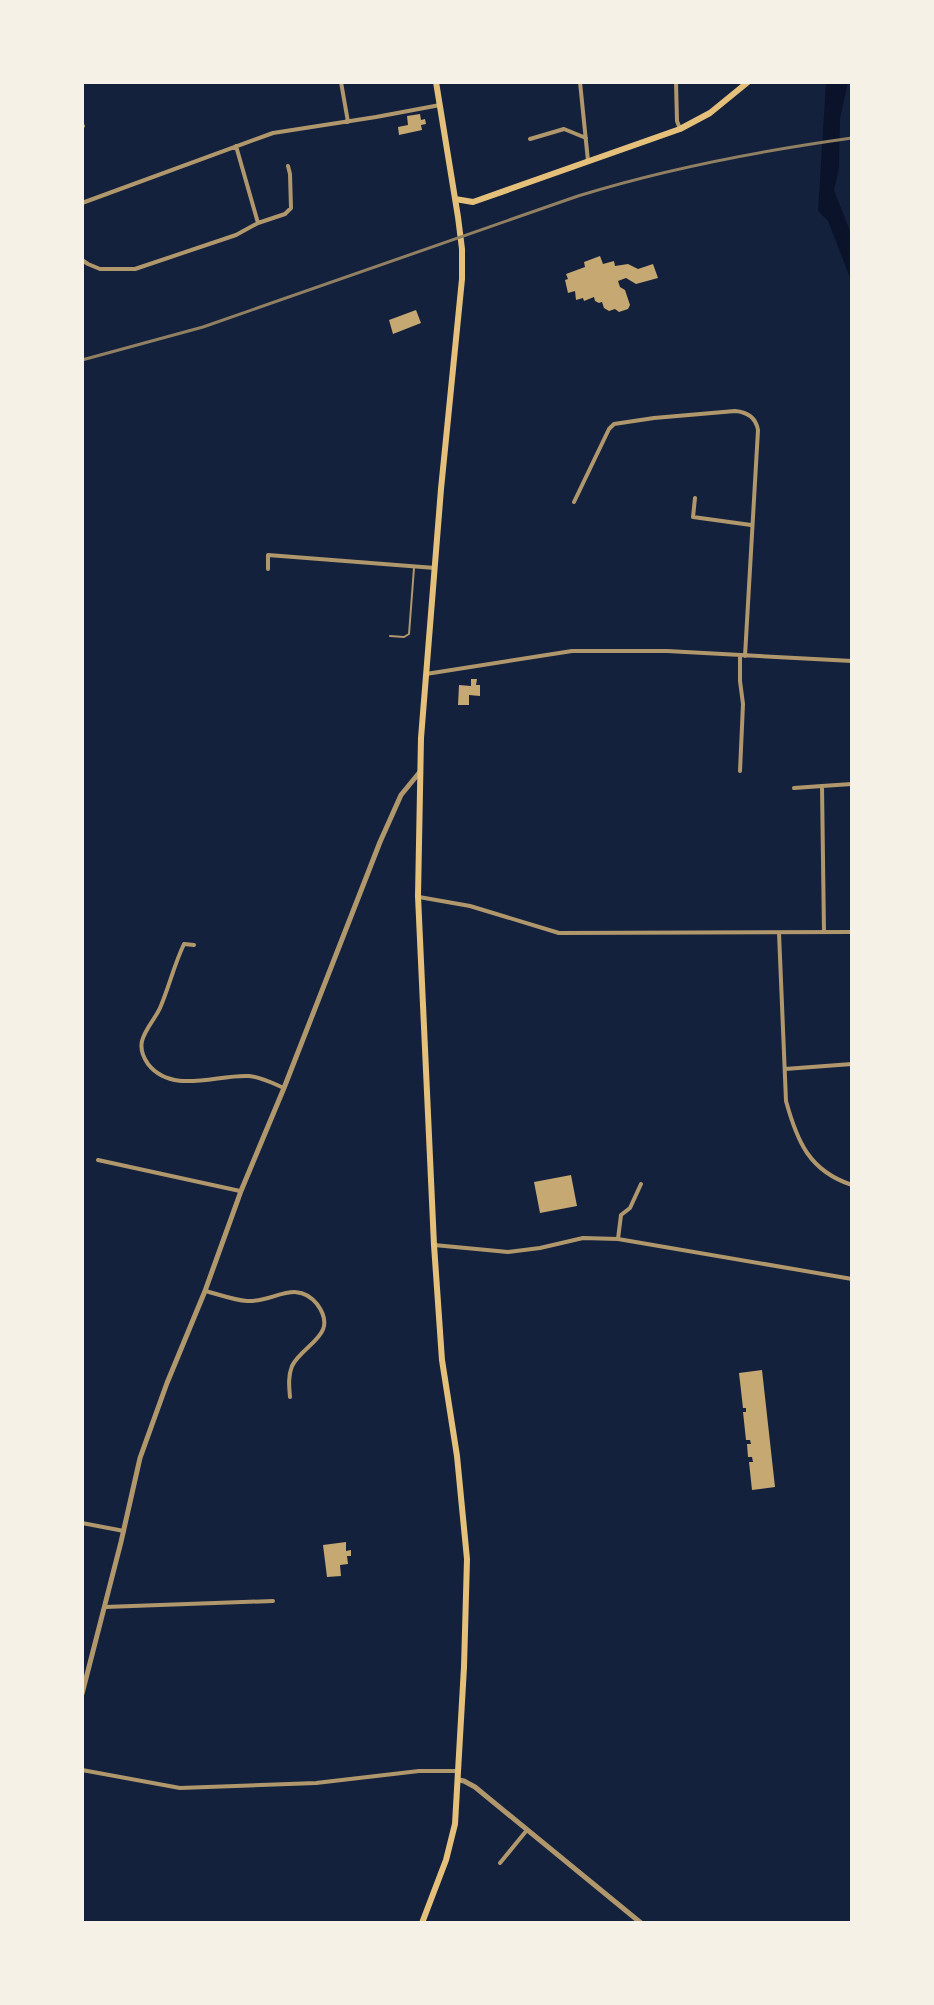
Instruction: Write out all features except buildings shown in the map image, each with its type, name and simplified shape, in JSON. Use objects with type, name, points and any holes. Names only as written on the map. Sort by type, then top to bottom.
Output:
[{"type":"main road","points":[[422,1923],[446,1860],[455,1824],[467,1559],[457,1456],[442,1360],[418,896],[419,773],[426,674],[462,279],[460,215],[436,82]]},
{"type":"main road","points":[[455,199],[471,204],[650,141],[710,113],[748,82]]},
{"type":"street","points":[[341,82],[348,122]]},
{"type":"street","points":[[580,82],[588,161]]},
{"type":"street","points":[[676,82],[680,129]]},
{"type":"street","points":[[82,203],[273,133],[440,105]]},
{"type":"street","points":[[530,139],[564,129],[586,138]]},
{"type":"street","points":[[236,146],[258,223]]},
{"type":"street","points":[[82,260],[100,269],[143,267],[236,235],[285,214],[290,210],[292,200],[288,166]]},
{"type":"street","points":[[574,502],[614,424],[742,412],[755,421],[758,430],[740,681],[743,704],[740,771]]},
{"type":"street","points":[[695,498],[693,517],[751,525]]},
{"type":"street","points":[[268,569],[268,555],[435,568]]},
{"type":"street","points":[[426,674],[572,651],[667,651],[852,661]]},
{"type":"street","points":[[82,1694],[140,1458],[171,1372],[380,842],[401,795],[419,773]]},
{"type":"street","points":[[794,788],[852,784]]},
{"type":"street","points":[[822,786],[824,932]]},
{"type":"street","points":[[418,896],[470,906],[559,933],[852,932]]},
{"type":"street","points":[[779,933],[786,1101],[799,1141],[817,1166],[852,1185]]},
{"type":"street","points":[[194,945],[184,944],[174,963],[160,1009],[146,1031],[141,1046],[146,1060],[157,1072],[175,1080],[250,1076],[284,1088]]},
{"type":"street","points":[[785,1069],[852,1064]]},
{"type":"street","points":[[98,1160],[241,1191]]},
{"type":"street","points":[[618,1239],[621,1215],[630,1208],[641,1184]]},
{"type":"street","points":[[434,1245],[508,1252],[583,1238],[618,1239],[852,1279]]},
{"type":"street","points":[[205,1291],[250,1301],[294,1291],[315,1302],[323,1317],[322,1330],[317,1341],[293,1364],[289,1378],[290,1397]]},
{"type":"street","points":[[82,1523],[124,1531]]},
{"type":"street","points":[[105,1607],[273,1601]]},
{"type":"street","points":[[82,1770],[180,1788],[316,1783],[409,1772],[459,1771]]},
{"type":"street","points":[[459,1780],[475,1787],[641,1923]]},
{"type":"street","points":[[500,1863],[527,1830]]},
{"type":"lane","points":[[390,636],[404,637],[409,634],[414,567]]},
{"type":"water","points":[[826,82],[848,82],[840,119],[839,168],[834,190],[852,236],[852,283],[828,221],[818,211]]},
{"type":"railway","points":[[82,360],[203,327],[612,186],[714,161],[852,138]]}]
